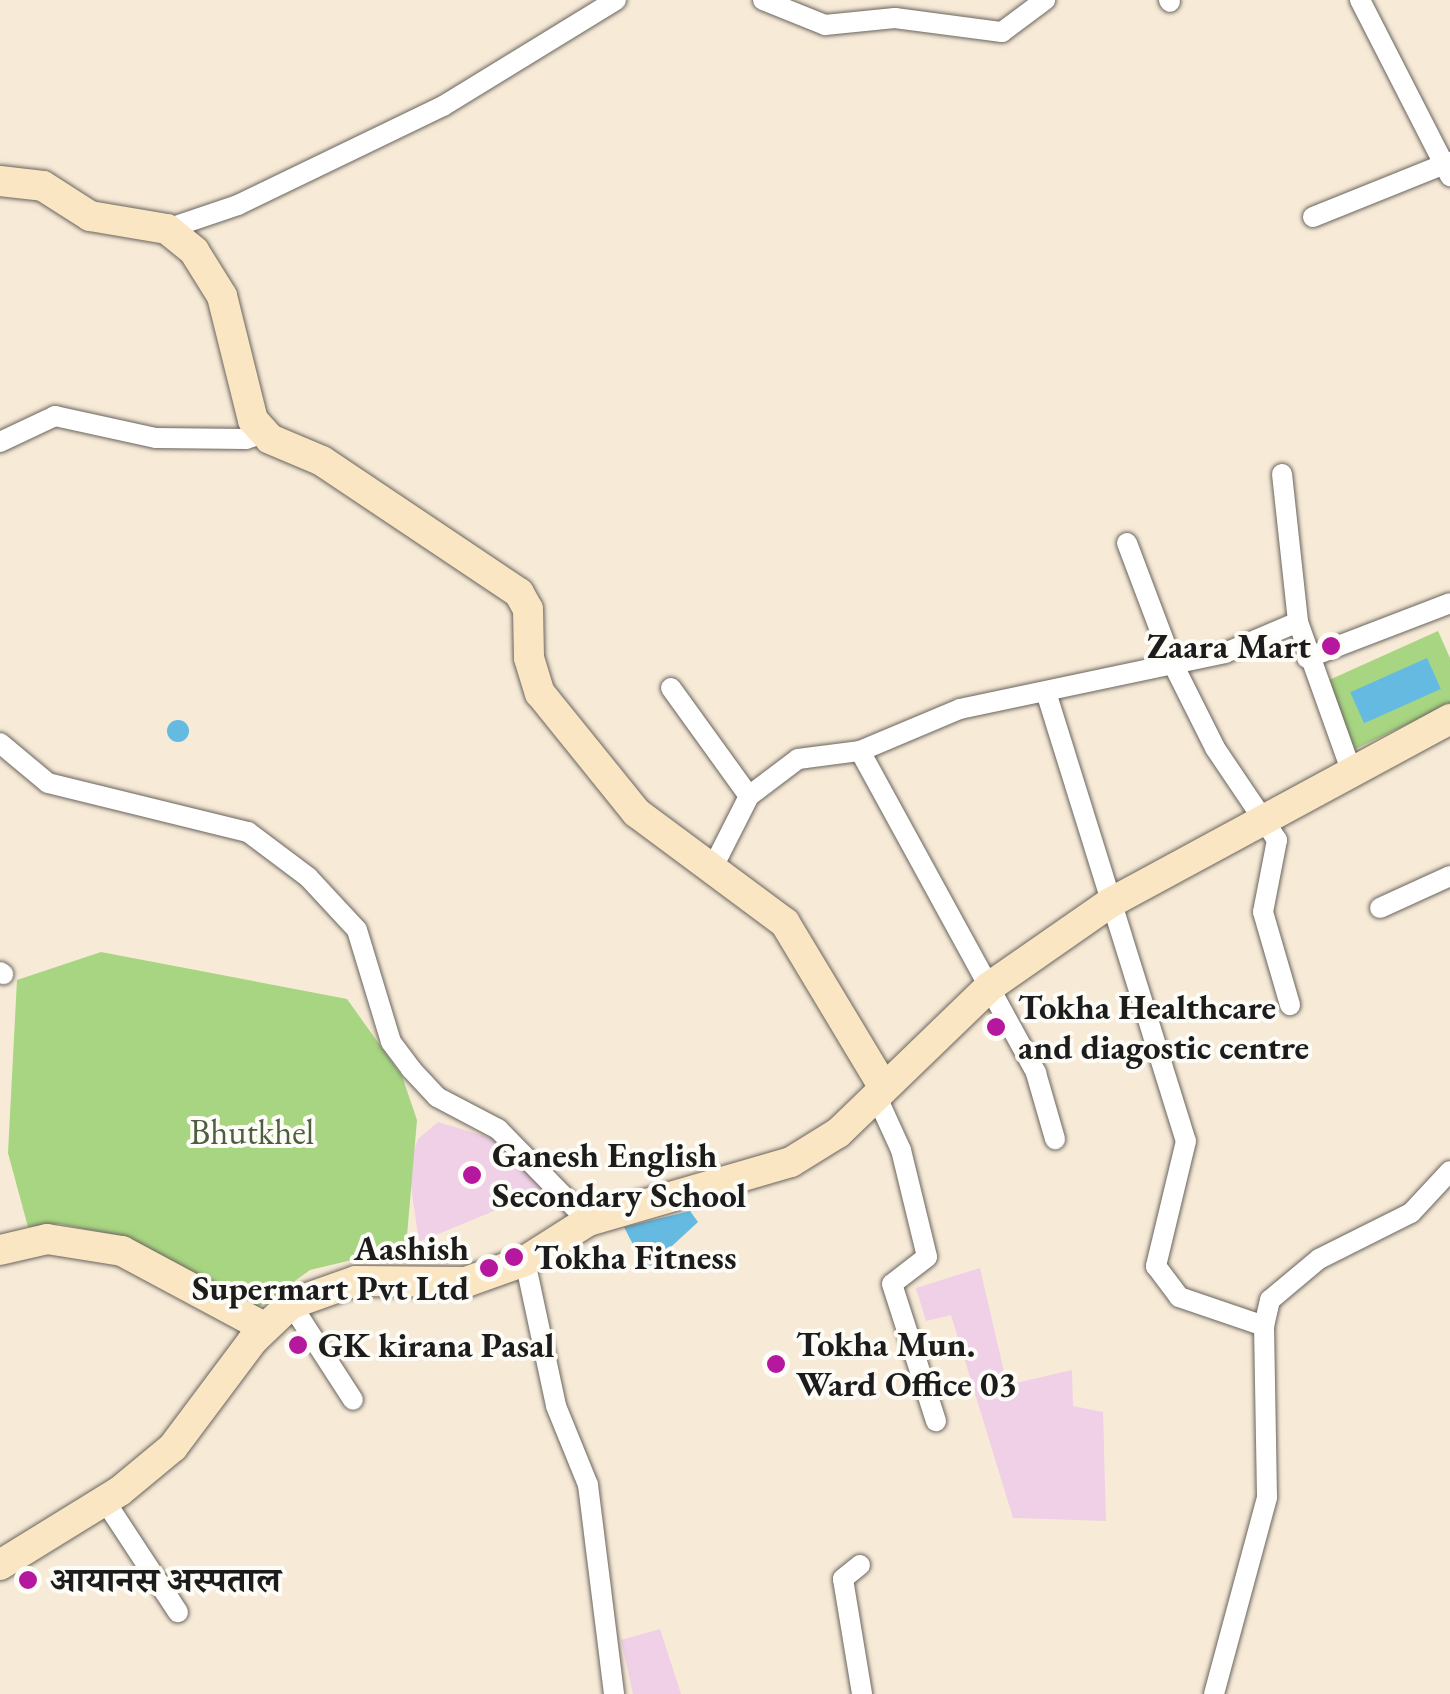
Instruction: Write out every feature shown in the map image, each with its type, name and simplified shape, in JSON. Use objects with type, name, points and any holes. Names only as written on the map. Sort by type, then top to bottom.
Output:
[{"type":"main road","points":[[0,181],[44,186],[90,216],[167,229],[194,251],[222,296],[254,420],[267,436],[322,461],[512,585],[528,609],[529,658],[540,693],[637,813],[710,873],[785,922],[879,1089]]},
{"type":"main road","points":[[0,1565],[104,1501],[174,1447],[264,1328],[291,1304],[356,1281],[466,1282],[526,1261],[588,1221],[790,1162],[838,1134],[879,1089],[989,986],[1110,903],[1450,719]]},
{"type":"main road","points":[[0,1250],[47,1239],[122,1251],[264,1328]]},
{"type":"street","points":[[167,229],[238,205],[443,106],[616,0]]},
{"type":"street","points":[[763,0],[825,26],[896,18],[1002,32],[1044,0]]},
{"type":"street","points":[[1313,218],[1448,167],[1360,0]]},
{"type":"street","points":[[0,442],[69,415],[156,438],[267,436]]},
{"type":"street","points":[[1282,474],[1298,622],[1307,658],[1350,770]]},
{"type":"street","points":[[1127,543],[1172,662],[1214,748],[1277,840],[1263,912],[1290,1006]]},
{"type":"street","points":[[1307,658],[1450,602]]},
{"type":"street","points":[[710,873],[749,796],[798,759],[860,751],[960,709],[1224,653],[1298,622]]},
{"type":"street","points":[[671,688],[749,796]]},
{"type":"street","points":[[1046,692],[1186,1141],[1156,1266],[1180,1297],[1264,1326]]},
{"type":"street","points":[[0,743],[48,783],[248,832],[308,876],[357,930],[391,1042],[411,1070],[437,1097],[498,1128],[588,1221]]},
{"type":"street","points":[[860,751],[1036,1073],[1055,1139]]},
{"type":"street","points":[[1380,908],[1450,876]]},
{"type":"street","points":[[879,1089],[900,1150],[928,1257],[892,1284],[936,1421]]},
{"type":"street","points":[[1214,1694],[1267,1498],[1264,1326],[1270,1300],[1290,1279],[1411,1214],[1450,1171]]},
{"type":"street","points":[[526,1261],[556,1406],[588,1486],[614,1694]]},
{"type":"street","points":[[291,1304],[353,1400]]},
{"type":"street","points":[[104,1501],[178,1612]]},
{"type":"street","points":[[860,1564],[843,1579],[862,1694]]},
{"type":"shaded area","name":"Ganesh English Secondary School","points":[[438,1122],[501,1141],[549,1188],[419,1242],[408,1165],[418,1139]]},
{"type":"shaded area","points":[[980,1268],[1007,1385],[1072,1370],[1073,1406],[1103,1412],[1106,1521],[1013,1518],[951,1315],[926,1321],[916,1288]]},
{"type":"shaded area","points":[[660,1629],[681,1694],[633,1694],[621,1640]]},
{"type":"green space","points":[[1438,631],[1450,658],[1450,704],[1351,751],[1329,680]]},
{"type":"green space","name":"Bhutkhel","points":[[101,952],[347,999],[402,1076],[417,1120],[406,1247],[310,1270],[256,1309],[120,1236],[60,1224],[28,1227],[8,1153],[17,980]]},
{"type":"water","points":[[1427,658],[1441,689],[1364,723],[1350,692]]},
{"type":"water","points":[[178,720],[186,723],[186,739],[178,742],[170,739],[167,731],[170,723]]},
{"type":"water","points":[[690,1211],[698,1222],[646,1270],[624,1227]]},
{"type":"place","name":"Zaara Mart","points":[[1331,646]]},
{"type":"place","name":"Tokha Healthcare and diagostic centre","points":[[996,1027]]},
{"type":"place","name":"Ganesh English Secondary School","points":[[472,1175]]},
{"type":"place","name":"Tokha Fitness","points":[[514,1257]]},
{"type":"place","name":"Aashish Supermart Pvt Ltd","points":[[489,1268]]},
{"type":"place","name":"GK kirana Pasal","points":[[298,1345]]},
{"type":"place","name":"Tokha Mun. Ward Office 03","points":[[776,1364]]},
{"type":"place","name":"आयानस अस्पताल","points":[[28,1580]]}]
